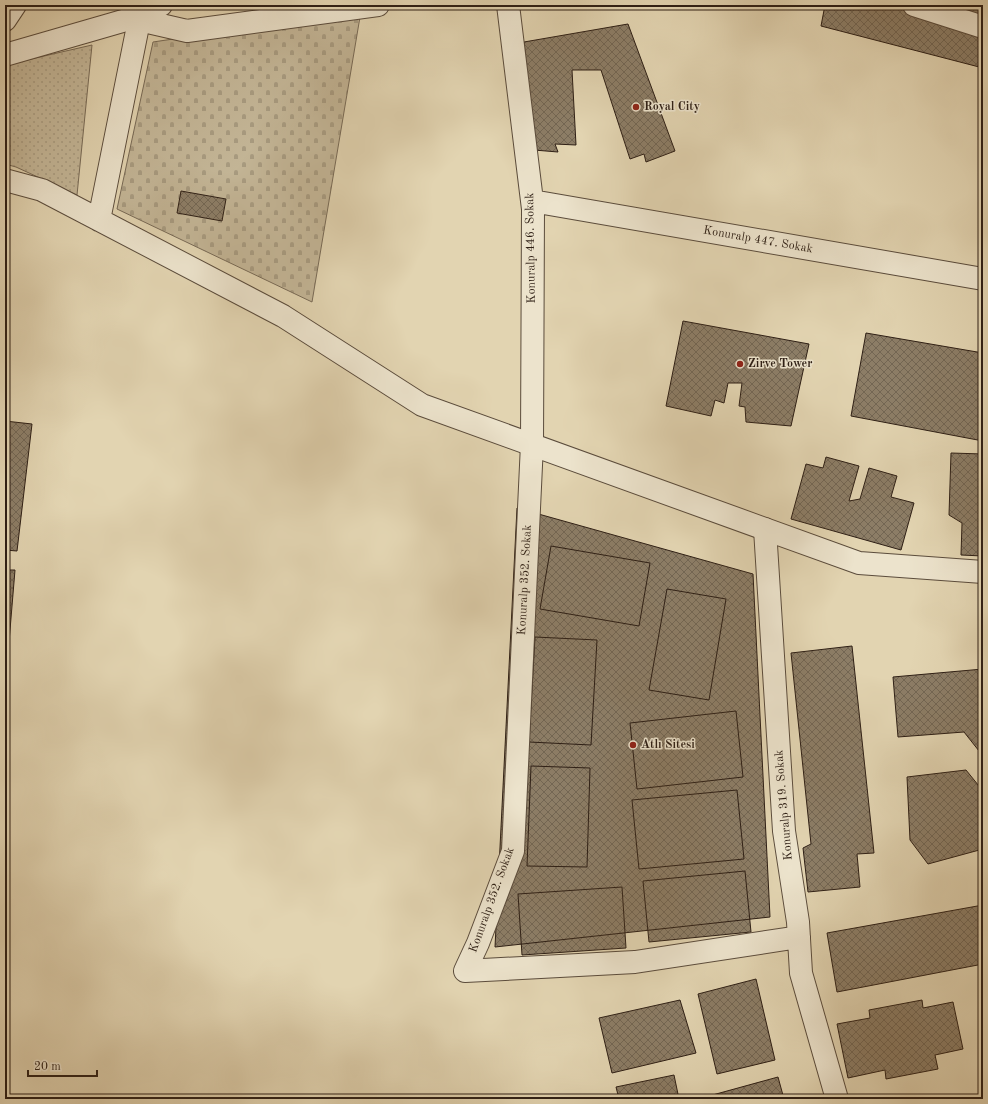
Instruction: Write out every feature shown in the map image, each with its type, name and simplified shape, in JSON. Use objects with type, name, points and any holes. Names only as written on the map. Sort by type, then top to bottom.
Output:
[{"type":"street","points":[[5,20],[14,5]]},
{"type":"street","points":[[5,55],[140,18],[161,5]]},
{"type":"street","points":[[140,18],[186,32],[378,5]]},
{"type":"street","name":"Konuralp 446. Sokak","points":[[508,5],[532,201],[532,444]]},
{"type":"street","points":[[914,5],[983,27]]},
{"type":"street","points":[[99,220],[140,18]]},
{"type":"street","points":[[5,180],[42,190],[283,316],[422,405],[859,563],[983,572]]},
{"type":"street","name":"Konuralp 447. Sokak","points":[[532,201],[983,279]]},
{"type":"street","name":"Konuralp 352. Sokak","points":[[532,444],[513,851],[465,971],[635,962],[799,937]]},
{"type":"street","name":"Konuralp 319. Sokak","points":[[765,529],[784,831],[799,937],[801,972],[837,1099]]},
{"type":"green space","points":[[361,11],[312,302],[117,209],[153,42]]},
{"type":"green space","points":[[92,45],[77,195],[16,167],[5,164],[5,65]]},
{"type":"building","points":[[825,5],[914,5],[949,22],[954,5],[983,5],[983,68],[821,26]]},
{"type":"building","name":"Royal City","points":[[628,24],[675,151],[646,162],[644,154],[630,159],[601,70],[572,70],[576,145],[555,144],[558,152],[534,150],[524,42]]},
{"type":"building","points":[[181,191],[226,199],[222,221],[177,213]]},
{"type":"building","name":"Zirve Tower","points":[[683,321],[809,344],[791,426],[746,422],[745,407],[739,406],[742,383],[728,383],[724,403],[715,400],[711,416],[666,406]]},
{"type":"building","points":[[866,333],[983,353],[983,441],[851,416]]},
{"type":"building","points":[[5,421],[32,424],[17,551],[5,550]]},
{"type":"building","points":[[951,453],[983,454],[983,556],[961,555],[962,523],[949,515]]},
{"type":"building","points":[[826,457],[859,466],[849,501],[860,499],[869,468],[897,476],[891,497],[914,503],[901,550],[791,519],[806,464],[823,468]]},
{"type":"building","name":"Atlı Sitesi","points":[[517,508],[753,574],[770,917],[495,947]]},
{"type":"building","points":[[551,546],[650,563],[639,626],[540,609]]},
{"type":"building","points":[[5,570],[15,570],[9,642],[5,642]]},
{"type":"building","points":[[667,589],[726,599],[709,700],[649,690]]},
{"type":"building","points":[[535,637],[597,640],[591,745],[529,742]]},
{"type":"building","points":[[852,646],[874,853],[857,854],[860,887],[808,892],[803,848],[811,844],[791,653]]},
{"type":"building","points":[[983,669],[983,756],[964,732],[898,737],[893,677]]},
{"type":"building","points":[[736,711],[743,777],[637,789],[630,723]]},
{"type":"building","points":[[531,766],[590,768],[587,867],[527,866]]},
{"type":"building","points":[[966,770],[983,791],[983,849],[928,864],[910,840],[907,777]]},
{"type":"building","points":[[737,790],[744,859],[639,869],[632,800]]},
{"type":"building","points":[[745,871],[751,932],[649,942],[643,881]]},
{"type":"building","points":[[622,887],[626,948],[522,955],[518,894]]},
{"type":"building","points":[[983,905],[983,964],[837,992],[827,933]]},
{"type":"building","points":[[756,979],[775,1060],[717,1074],[698,994]]},
{"type":"building","points":[[680,1000],[696,1053],[612,1073],[599,1018]]},
{"type":"building","points":[[922,1000],[923,1008],[953,1002],[963,1049],[935,1055],[938,1069],[886,1079],[885,1070],[848,1078],[837,1024],[870,1018],[869,1010]]},
{"type":"building","points":[[674,1075],[679,1099],[619,1099],[616,1087]]},
{"type":"building","points":[[778,1077],[784,1099],[698,1099]]},
{"type":"place","name":"Royal City","points":[[636,107]]},
{"type":"place","name":"Zirve Tower","points":[[740,364]]},
{"type":"place","name":"Atlı Sitesi","points":[[633,745]]}]
